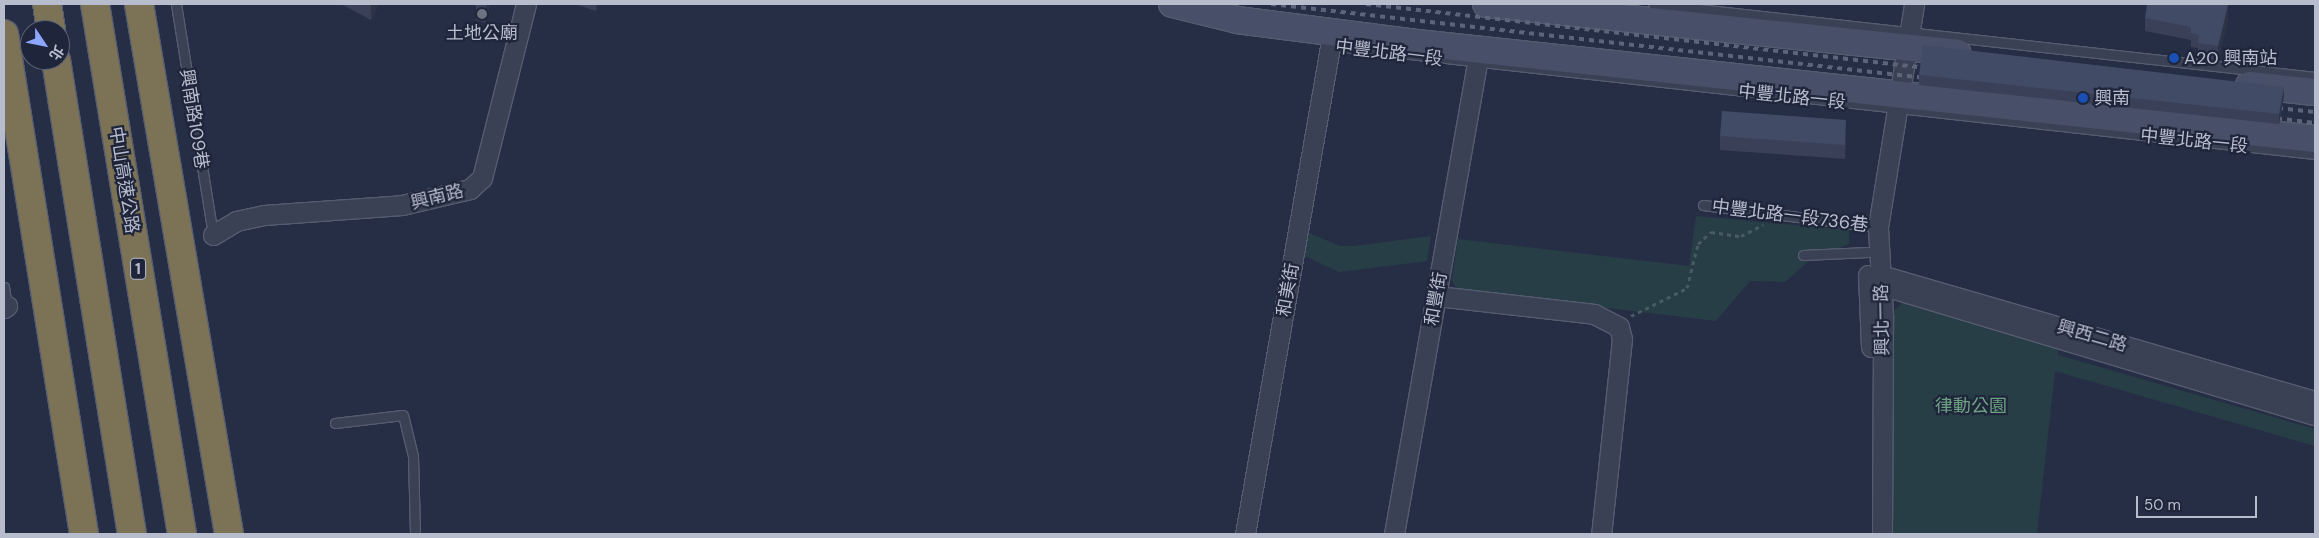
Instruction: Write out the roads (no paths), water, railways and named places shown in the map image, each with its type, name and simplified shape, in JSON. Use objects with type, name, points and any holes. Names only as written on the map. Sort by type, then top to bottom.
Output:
[{"type":"highway","points":[[47,4],[49,20]]},
{"type":"highway","name":"中山高速公路","points":[[94,4],[182,534]]},
{"type":"highway","points":[[139,4],[229,534]]},
{"type":"highway","points":[[157,4],[196,269],[208,406]]},
{"type":"highway","points":[[4,34],[84,534]]},
{"type":"highway","points":[[58,70],[132,534]]},
{"type":"main road","name":"中豐北路一段","points":[[1172,4],[1271,25],[1890,100],[2315,139]]},
{"type":"main road","points":[[1486,4],[1902,39],[2315,92]]},
{"type":"street","name":"興南路","points":[[213,234],[236,222],[264,215],[402,205],[470,189],[482,178],[526,4]]},
{"type":"street","points":[[1901,4],[1902,39]]},
{"type":"street","points":[[1902,39],[1914,4]]},
{"type":"street","name":"興北一路","points":[[1882,534],[1877,281],[1872,226],[1890,100],[1902,39]]},
{"type":"street","name":"和美街","points":[[1245,534],[1330,46]]},
{"type":"street","name":"和豐街","points":[[1394,534],[1477,64]]},
{"type":"street","points":[[1870,534],[1877,281],[1868,252],[1872,226]]},
{"type":"street","points":[[1877,281],[2315,415]]},
{"type":"street","name":"興西二路","points":[[1877,281],[2315,401]]},
{"type":"street","points":[[1437,296],[1594,314],[1615,323],[1622,339],[1601,534]]},
{"type":"lane","name":"興南路109巷","points":[[176,4],[213,234]]},
{"type":"lane","points":[[1653,4],[1902,39],[2315,77]]},
{"type":"lane","name":"中豐北路一段","points":[[1271,25],[1330,46],[1477,64],[1890,100],[2315,154]]},
{"type":"lane","name":"中豐北路一段736巷","points":[[1702,205],[1872,226]]},
{"type":"lane","points":[[1803,255],[1868,252]]},
{"type":"lane","points":[[4,287],[5,307]]},
{"type":"lane","points":[[335,422],[403,416],[414,464],[415,534]]},
{"type":"railway","points":[[1271,4],[1934,79]]},
{"type":"railway","points":[[1366,4],[1935,69]]},
{"type":"railway","points":[[2268,107],[2315,112]]},
{"type":"railway","points":[[2267,117],[2315,123]]},
{"type":"place","name":"土地公廟","points":[[482,14]]},
{"type":"place","name":"A20 興南站","points":[[2174,58]]},
{"type":"place","name":"興南","points":[[2083,98]]},
{"type":"park label","name":"律動公園","points":[[1971,406]]}]
